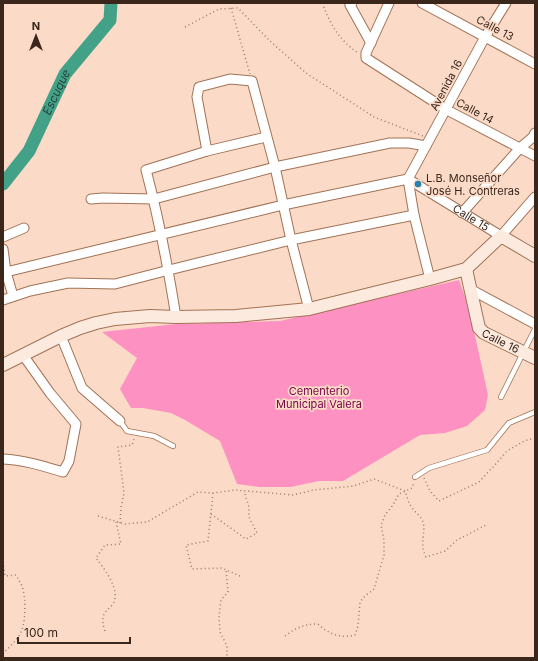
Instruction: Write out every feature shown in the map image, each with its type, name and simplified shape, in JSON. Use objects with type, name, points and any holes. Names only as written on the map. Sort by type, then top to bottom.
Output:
[{"type":"main road","name":"Calle 15","points":[[501,236],[535,256]]},
{"type":"main road","points":[[3,365],[80,328],[115,319],[150,316],[176,318],[236,316],[309,309],[430,279],[466,269],[501,236]]},
{"type":"main road","name":"Calle 16","points":[[466,269],[477,325],[481,331],[535,358]]},
{"type":"street","points":[[352,3],[350,5],[371,43]]},
{"type":"street","points":[[366,58],[366,53],[389,3]]},
{"type":"street","name":"Calle 13","points":[[422,3],[535,64]]},
{"type":"street","name":"Avenida 16","points":[[408,179],[447,110],[485,37],[506,3]]},
{"type":"street","name":"Calle 14","points":[[366,58],[447,110],[535,156]]},
{"type":"street","points":[[207,151],[197,97],[199,87],[230,79],[252,81],[275,168],[291,240],[309,309]]},
{"type":"street","points":[[462,212],[520,148],[533,137],[535,132]]},
{"type":"street","points":[[176,318],[162,235],[146,170],[207,151],[266,137]]},
{"type":"street","points":[[91,199],[154,199],[275,168],[390,143],[428,143]]},
{"type":"street","points":[[6,272],[283,205],[408,179],[414,214],[430,279]]},
{"type":"street","name":"Calle 15","points":[[408,179],[501,236]]},
{"type":"street","points":[[501,236],[535,197]]},
{"type":"street","points":[[3,300],[13,296],[68,283],[115,284],[291,240],[414,214]]},
{"type":"street","points":[[3,237],[24,228]]},
{"type":"street","points":[[3,249],[6,272],[13,296]]},
{"type":"street","points":[[470,289],[535,324]]},
{"type":"street","points":[[61,336],[82,388],[120,421]]},
{"type":"street","points":[[3,459],[39,465],[63,472],[69,461],[76,424],[50,393],[23,355]]},
{"type":"lane","points":[[501,397],[535,329]]},
{"type":"lane","points":[[415,478],[429,468],[486,450],[509,423],[535,412]]},
{"type":"lane","points":[[120,421],[127,431],[154,436],[173,446]]},
{"type":"path","points":[[322,3],[335,32],[347,45],[366,58]]},
{"type":"path","points":[[231,8],[252,81]]},
{"type":"path","points":[[186,27],[219,9],[238,8],[270,41],[306,73],[374,117],[428,143]]},
{"type":"path","points":[[120,523],[124,493],[118,447],[132,444],[135,432]]},
{"type":"path","points":[[421,473],[430,490],[439,501],[479,482],[507,451],[524,441],[535,438]]},
{"type":"path","points":[[285,636],[293,630],[308,624],[318,624],[324,630],[346,638],[355,636],[358,626],[360,602],[374,589],[384,555],[384,540],[381,525],[385,515],[399,494],[412,488],[415,478]]},
{"type":"path","points":[[98,516],[125,524],[147,522],[198,492],[236,490],[293,495],[314,490],[354,486],[374,479],[405,491]]},
{"type":"path","points":[[212,514],[246,539],[257,533],[249,517],[249,507],[244,491]]},
{"type":"path","points":[[405,491],[410,506],[422,520],[424,526],[422,540],[426,557],[445,550],[457,540],[488,524]]},
{"type":"path","points":[[213,492],[212,514],[208,541],[186,545],[192,569],[222,568],[240,576]]},
{"type":"path","points":[[105,631],[103,625],[103,615],[115,599],[116,590],[96,558],[105,545],[121,544],[116,522]]},
{"type":"path","points":[[3,562],[5,576],[16,575],[22,587],[25,605],[22,632],[12,645],[3,653]]},
{"type":"path","points":[[224,658],[227,656],[227,646],[220,632],[219,616],[221,600],[228,592],[226,570]]},
{"type":"green space","name":"Cementerio Municipal Valera","points":[[459,280],[469,308],[488,395],[485,410],[467,426],[445,433],[420,435],[343,481],[319,481],[291,487],[259,487],[237,484],[220,441],[171,413],[143,408],[131,408],[120,389],[137,358],[102,332],[176,324],[280,321]]},
{"type":"waterway","name":"Escuque","points":[[3,184],[29,151],[65,74],[110,20],[111,3]]},
{"type":"place","name":"L.B. Monseñor José H. Contreras","points":[[418,184]]}]
